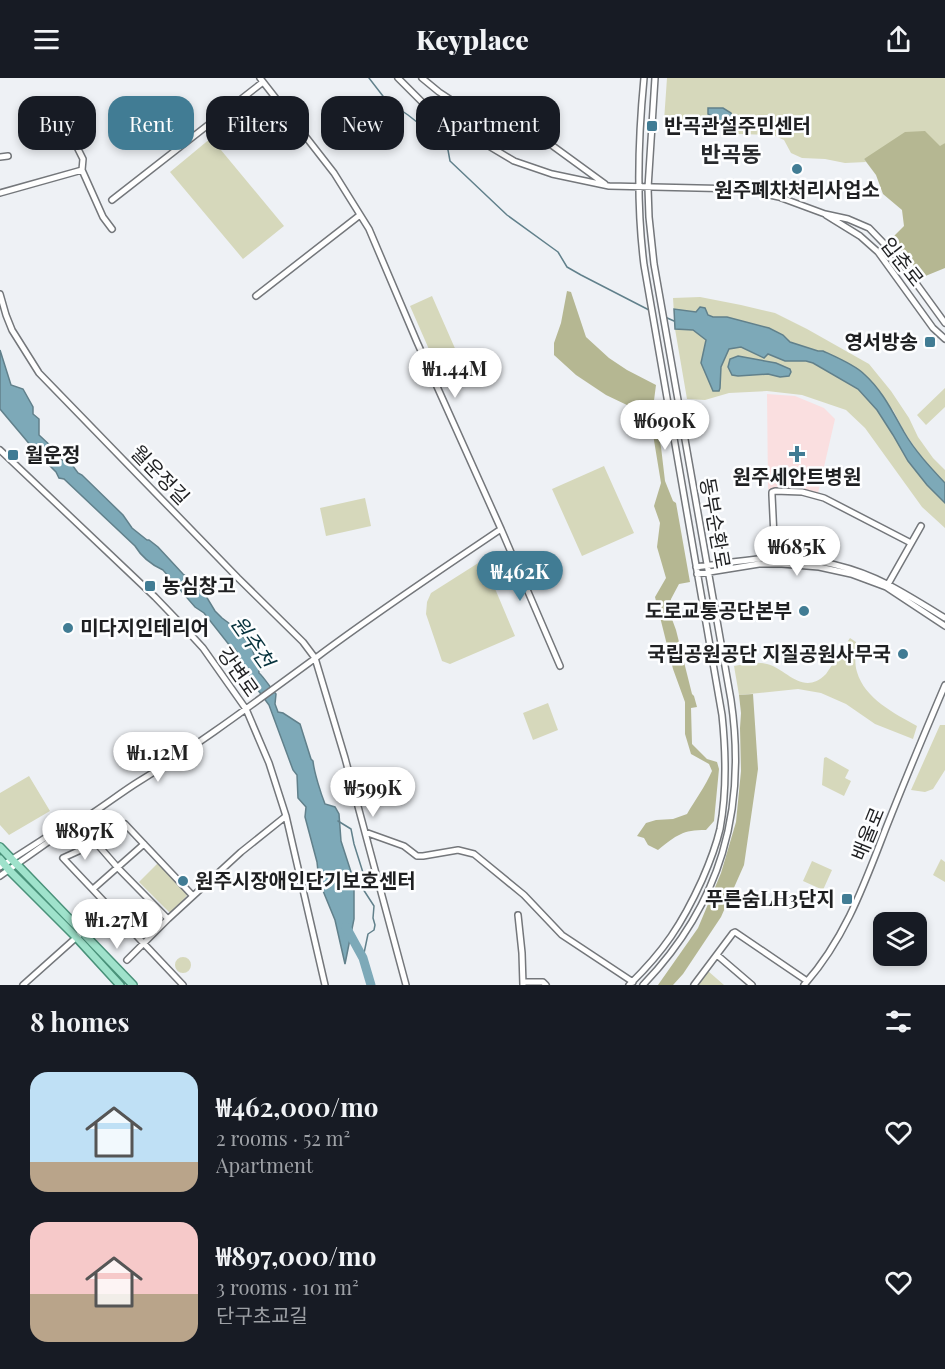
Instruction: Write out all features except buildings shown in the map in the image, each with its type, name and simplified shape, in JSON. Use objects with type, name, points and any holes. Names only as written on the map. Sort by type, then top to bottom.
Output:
[{"type":"main road","points":[[0,847],[7,864],[120,985]]},
{"type":"main road","points":[[7,864],[83,932],[133,985]]},
{"type":"street","name":"입춘로","points":[[398,78],[423,103],[489,146],[514,161],[552,174],[609,186],[741,189],[779,196],[869,228],[897,257],[945,323]]},
{"type":"street","points":[[422,78],[468,111],[522,129],[546,141],[609,186]]},
{"type":"street","name":"동부순환로","points":[[631,983],[662,950],[689,908],[709,863],[719,832],[725,785],[723,726],[641,238],[638,187],[644,78]]},
{"type":"street","name":"동부순환로","points":[[642,985],[673,949],[697,912],[720,865],[732,818],[735,779],[734,714],[654,264],[648,188],[655,78]]},
{"type":"street","points":[[112,200],[261,80],[334,173],[369,229],[560,666]]},
{"type":"street","points":[[78,150],[82,159],[82,170],[102,217],[112,229]]},
{"type":"street","points":[[0,157],[8,156]]},
{"type":"street","points":[[0,193],[82,170]]},
{"type":"street","name":"입춘로","points":[[825,214],[860,236],[878,252],[933,328],[945,339]]},
{"type":"street","points":[[256,296],[360,215]]},
{"type":"street","name":"월운정길","points":[[0,294],[12,330],[39,373],[303,642],[313,660]]},
{"type":"street","name":"강변로","points":[[0,450],[180,623],[203,648],[246,709],[269,763],[286,816],[325,985]]},
{"type":"street","points":[[775,558],[772,495],[775,490],[802,492],[824,498],[911,543]]},
{"type":"street","points":[[887,586],[921,526]]},
{"type":"street","points":[[0,876],[7,864],[48,836],[78,822],[167,764],[501,529]]},
{"type":"street","points":[[707,569],[775,558],[829,563],[853,569],[945,618]]},
{"type":"street","points":[[697,570],[759,564],[789,564],[852,574],[887,586],[945,626]]},
{"type":"street","points":[[313,660],[345,758],[406,985]]},
{"type":"street","name":"배울로","points":[[806,983],[842,934],[865,884],[945,685]]},
{"type":"street","points":[[127,960],[241,852],[286,816]]},
{"type":"street","points":[[78,822],[168,919]]},
{"type":"street","points":[[183,985],[63,858],[96,843],[125,824],[193,896]]},
{"type":"street","points":[[365,832],[404,846],[417,856],[458,850],[474,854],[524,895],[562,935],[631,983]]},
{"type":"street","points":[[93,890],[144,844]]},
{"type":"street","points":[[518,915],[523,983],[543,982],[546,985]]},
{"type":"street","points":[[23,985],[83,932]]},
{"type":"street","points":[[694,985],[733,933],[737,933],[806,983]]},
{"type":"street","points":[[717,955],[752,985]]},
{"type":"shaded area","name":"원주세안트병원","points":[[767,394],[795,396],[824,408],[835,419],[818,493],[768,489]]},
{"type":"green space","points":[[667,78],[945,78],[945,143],[940,147],[934,141],[864,159],[866,162],[845,163],[802,158],[791,153],[784,140],[773,135],[738,134],[706,121],[664,121]]},
{"type":"green space","points":[[925,131],[940,146],[945,143],[945,268],[923,277],[891,239],[904,226],[902,210],[883,194],[876,175],[864,159],[905,132]]},
{"type":"green space","points":[[206,142],[206,150],[221,150],[284,226],[243,259],[170,172]]},
{"type":"green space","points":[[567,291],[571,292],[586,337],[609,358],[656,385],[653,408],[665,481],[676,503],[690,582],[679,584],[671,599],[669,611],[697,707],[691,708],[692,744],[707,759],[717,762],[719,769],[714,821],[706,830],[680,834],[658,850],[648,845],[644,838],[637,836],[646,823],[673,819],[687,814],[712,771],[709,764],[691,754],[685,734],[685,702],[673,669],[655,597],[666,578],[657,547],[660,523],[654,506],[661,483],[650,416],[606,395],[576,375],[554,355],[554,343],[561,323]]},
{"type":"green space","points":[[432,296],[457,353],[435,363],[410,306]]},
{"type":"green space","points":[[700,297],[775,313],[869,364],[891,391],[933,458],[945,470],[945,483],[924,461],[893,410],[858,389],[877,410],[908,461],[945,503],[945,528],[922,507],[865,428],[846,410],[802,395],[767,391],[729,393],[705,400],[687,399],[675,329],[673,298]]},
{"type":"green space","points":[[945,388],[945,407],[926,425],[917,415]]},
{"type":"green space","points":[[604,466],[634,533],[582,556],[552,489]]},
{"type":"green space","points":[[365,498],[371,526],[326,536],[320,508]]},
{"type":"green space","points":[[483,560],[515,636],[450,664],[442,661],[426,614],[427,602],[431,593]]},
{"type":"green space","points":[[850,638],[856,642],[856,665],[861,682],[873,698],[917,726],[913,739],[875,724],[846,704],[821,693],[798,689],[739,695],[734,666],[763,663],[795,680],[810,683],[826,674]]},
{"type":"green space","points":[[753,694],[758,769],[744,865],[721,917],[683,974],[673,985],[658,985],[698,928],[721,873],[736,822],[741,771],[739,695]]},
{"type":"green space","points":[[548,703],[558,730],[533,740],[523,713]]},
{"type":"green space","points":[[940,725],[945,725],[945,770],[933,789],[925,792],[911,790]]},
{"type":"green space","points":[[824,758],[849,770],[845,778],[851,781],[844,796],[822,785]]},
{"type":"green space","points":[[29,776],[50,811],[9,835],[0,825],[0,793]]},
{"type":"green space","points":[[941,859],[945,862],[945,882],[933,875]]},
{"type":"green space","points":[[812,861],[832,870],[823,890],[803,881]]},
{"type":"green space","points":[[158,863],[188,894],[173,912],[169,912],[139,882]]},
{"type":"green space","points":[[183,957],[191,965],[183,973],[175,965]]},
{"type":"green space","points":[[708,971],[724,985],[696,985]]},
{"type":"water","points":[[708,108],[723,108],[731,113],[733,121],[730,125],[725,124],[708,114]]},
{"type":"water","points":[[700,307],[705,308],[708,315],[713,317],[727,317],[769,328],[783,335],[790,342],[823,351],[860,371],[881,394],[908,439],[945,483],[945,503],[908,461],[877,410],[858,389],[813,363],[785,361],[768,354],[764,358],[741,347],[729,349],[721,367],[719,391],[713,391],[701,363],[706,340],[693,330],[675,329],[674,309],[696,312]]},
{"type":"water","points":[[0,350],[11,385],[23,389],[33,407],[33,414],[39,419],[39,435],[53,448],[56,456],[70,462],[78,473],[123,515],[132,528],[158,547],[189,580],[195,583],[215,611],[251,645],[258,661],[259,673],[276,694],[275,704],[278,712],[300,724],[325,804],[335,807],[339,814],[341,841],[354,881],[354,919],[345,964],[335,920],[319,881],[317,862],[305,817],[306,807],[298,798],[297,775],[293,770],[269,705],[255,686],[235,649],[230,646],[204,613],[195,607],[163,570],[147,560],[64,479],[59,478],[0,409]]},
{"type":"water","points":[[738,356],[776,363],[790,369],[791,372],[789,376],[780,377],[768,374],[732,375],[728,367],[730,359]]},
{"type":"waterway","points":[[369,78],[386,100],[436,137],[448,150],[450,161],[507,215],[558,252],[567,267],[649,310]]},
{"type":"waterway","points":[[665,317],[674,321]]},
{"type":"waterway","points":[[338,821],[351,829],[365,879],[363,889],[374,906],[374,930],[368,934],[363,958]]},
{"type":"waterway","name":"원주천","points":[[346,927],[363,958],[371,985]]},
{"type":"place","name":"반곡관설주민센터","points":[[652,126]]},
{"type":"place","name":"원주폐차처리사업소","points":[[797,169]]},
{"type":"place","name":"영서방송","points":[[930,342]]},
{"type":"place","name":"원주세안트병원","points":[[797,454]]},
{"type":"place","name":"월운정","points":[[13,455]]},
{"type":"place","name":"농심창고","points":[[150,586]]},
{"type":"place","name":"도로교통공단본부","points":[[804,611]]},
{"type":"place","name":"미다지인테리어","points":[[68,628]]},
{"type":"place","name":"국립공원공단 지질공원사무국","points":[[903,654]]},
{"type":"place","name":"원주시장애인단기보호센터","points":[[183,881]]},
{"type":"place","name":"푸른숨LH3단지","points":[[847,899]]},
{"type":"district","name":"반곡동","points":[[731,154]]}]
